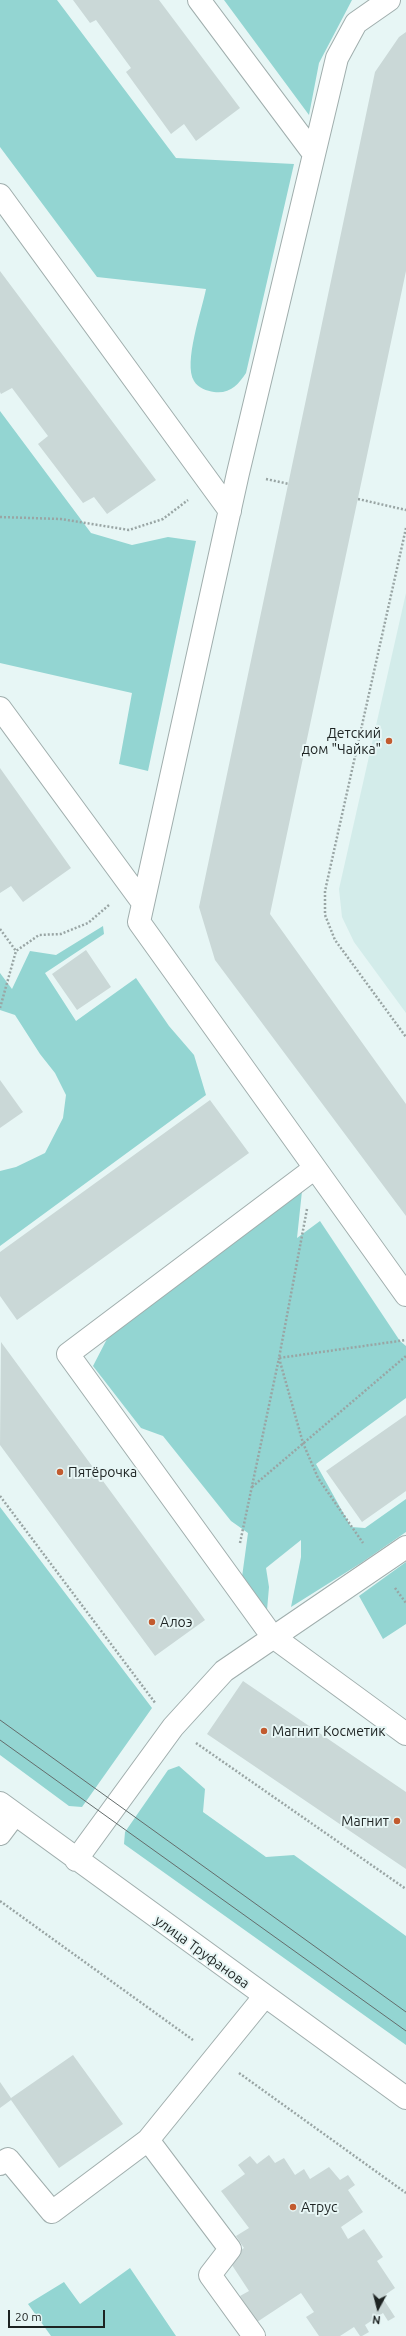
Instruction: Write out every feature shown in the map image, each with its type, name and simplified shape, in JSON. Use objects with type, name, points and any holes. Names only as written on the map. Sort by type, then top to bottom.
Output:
[{"type":"street","points":[[199,0],[314,154]]},
{"type":"street","points":[[389,0],[356,23],[337,58],[230,511],[139,922],[406,1295]]},
{"type":"street","points":[[0,195],[230,511]]},
{"type":"street","points":[[0,708],[143,904]]},
{"type":"street","points":[[315,1168],[68,1354],[272,1636],[406,1734]]},
{"type":"street","points":[[76,1860],[173,1726],[224,1671],[272,1636],[406,1547]]},
{"type":"street","points":[[0,1834],[7,1809]]},
{"type":"street","name":"улица Труфанова","points":[[7,1809],[264,1997],[406,2098]]},
{"type":"street","points":[[0,2164],[8,2159],[52,2212],[148,2140],[264,1997]]},
{"type":"street","points":[[148,2140],[230,2249],[210,2275],[254,2336]]},
{"type":"path","points":[[0,517],[61,519],[129,530],[163,519],[211,484]]},
{"type":"path","points":[[358,499],[406,510]]},
{"type":"path","points":[[406,528],[324,891],[325,915],[335,940],[406,1037]]},
{"type":"path","points":[[0,1008],[16,951],[39,935],[61,934],[88,923],[105,909],[118,893],[123,876]]},
{"type":"path","points":[[0,929],[16,951]]},
{"type":"path","points":[[232,1580],[279,1358],[315,1168]]},
{"type":"path","points":[[279,1358],[406,1340]]},
{"type":"path","points":[[252,1487],[406,1356]]},
{"type":"path","points":[[279,1358],[303,1443],[318,1478],[406,1603]]},
{"type":"shaded area","points":[[0,0],[57,0],[176,158],[294,164],[246,373],[233,388],[225,392],[206,390],[194,381],[191,373],[194,336],[206,289],[97,277],[0,147]]},
{"type":"shaded area","points":[[224,0],[352,0],[319,63],[309,115]]},
{"type":"shaded area","points":[[0,411],[91,533],[132,545],[168,537],[196,541],[148,771],[119,764],[132,693],[0,663]]},
{"type":"shaded area","name":"Детский дом \"Чайка\"","points":[[406,593],[406,1013],[354,942],[342,917],[339,889]]},
{"type":"shaded area","points":[[103,926],[104,934],[45,973],[76,1021],[136,978],[169,1026],[194,1055],[206,1095],[0,1246],[0,1171],[16,1167],[45,1153],[63,1118],[66,1095],[55,1073],[40,1054],[15,1015],[0,1010],[0,973],[12,989],[30,951],[56,955]]},
{"type":"shaded area","points":[[302,1191],[297,1238],[320,1221],[400,1341],[406,1346],[406,1398],[316,1464],[351,1527],[365,1528],[406,1499],[406,1532],[361,1563],[291,1607],[301,1557],[301,1540],[266,1568],[269,1587],[267,1610],[242,1577],[248,1533],[231,1521],[163,1436],[141,1428],[93,1366],[108,1337]]},
{"type":"shaded area","points":[[0,1507],[152,1708],[82,1807],[69,1806],[0,1755]]},
{"type":"shaded area","points":[[406,1562],[406,1624],[383,1639],[359,1596]]},
{"type":"shaded area","points":[[179,1766],[205,1789],[203,1812],[266,1857],[294,1855],[406,1936],[406,2045],[124,1844],[125,1832],[168,1770]]},
{"type":"shaded area","points":[[130,2268],[176,2336],[51,2336],[28,2304],[64,2282],[80,2304]]},
{"type":"building","points":[[73,0],[159,0],[240,108],[196,141],[184,124],[171,134],[126,72],[131,68],[96,20],[90,23]]},
{"type":"building","points":[[406,32],[406,271],[270,914],[406,1104],[406,1216],[215,960],[199,907],[375,72],[399,37]]},
{"type":"building","points":[[0,271],[156,480],[107,514],[94,497],[83,503],[38,444],[48,436],[12,388],[1,394],[0,392]]},
{"type":"building","points":[[0,768],[71,868],[23,902],[11,886],[0,893]]},
{"type":"building","points":[[86,950],[111,987],[77,1010],[52,974]]},
{"type":"building","points":[[0,1080],[23,1112],[0,1128]]},
{"type":"building","points":[[210,1100],[249,1153],[17,1320],[0,1296],[0,1252]]},
{"type":"building","points":[[1,1342],[205,1620],[155,1656],[0,1445]]},
{"type":"building","points":[[406,1415],[406,1491],[362,1522],[326,1471]]},
{"type":"building","points":[[243,1681],[406,1792],[406,1869],[207,1734]]},
{"type":"building","points":[[73,2055],[123,2124],[59,2168],[11,2100],[0,2108],[0,2082],[11,2098]]},
{"type":"building","points":[[269,2155],[275,2163],[284,2158],[295,2175],[304,2169],[310,2179],[329,2167],[340,2180],[348,2175],[355,2185],[348,2190],[363,2212],[341,2227],[348,2239],[364,2229],[383,2257],[377,2261],[395,2288],[382,2297],[395,2317],[388,2321],[383,2313],[365,2325],[369,2332],[362,2336],[360,2336],[354,2327],[340,2336],[319,2336],[306,2317],[314,2312],[301,2293],[257,2322],[240,2296],[249,2291],[228,2259],[244,2248],[236,2236],[249,2228],[221,2191],[245,2174],[238,2165],[250,2156],[257,2164]]},
{"type":"tram line","points":[[0,1720],[406,2012]]},
{"type":"tram line","points":[[0,1740],[406,2031]]},
{"type":"place","name":"Детский дом \"Чайка\"","points":[[389,741]]},
{"type":"place","name":"Пятёрочка","points":[[60,1472]]},
{"type":"place","name":"Алоэ","points":[[152,1622]]},
{"type":"place","name":"Магнит Косметик","points":[[264,1731]]},
{"type":"place","name":"Магнит","points":[[397,1821]]},
{"type":"place","name":"Атрус","points":[[293,2207]]}]
